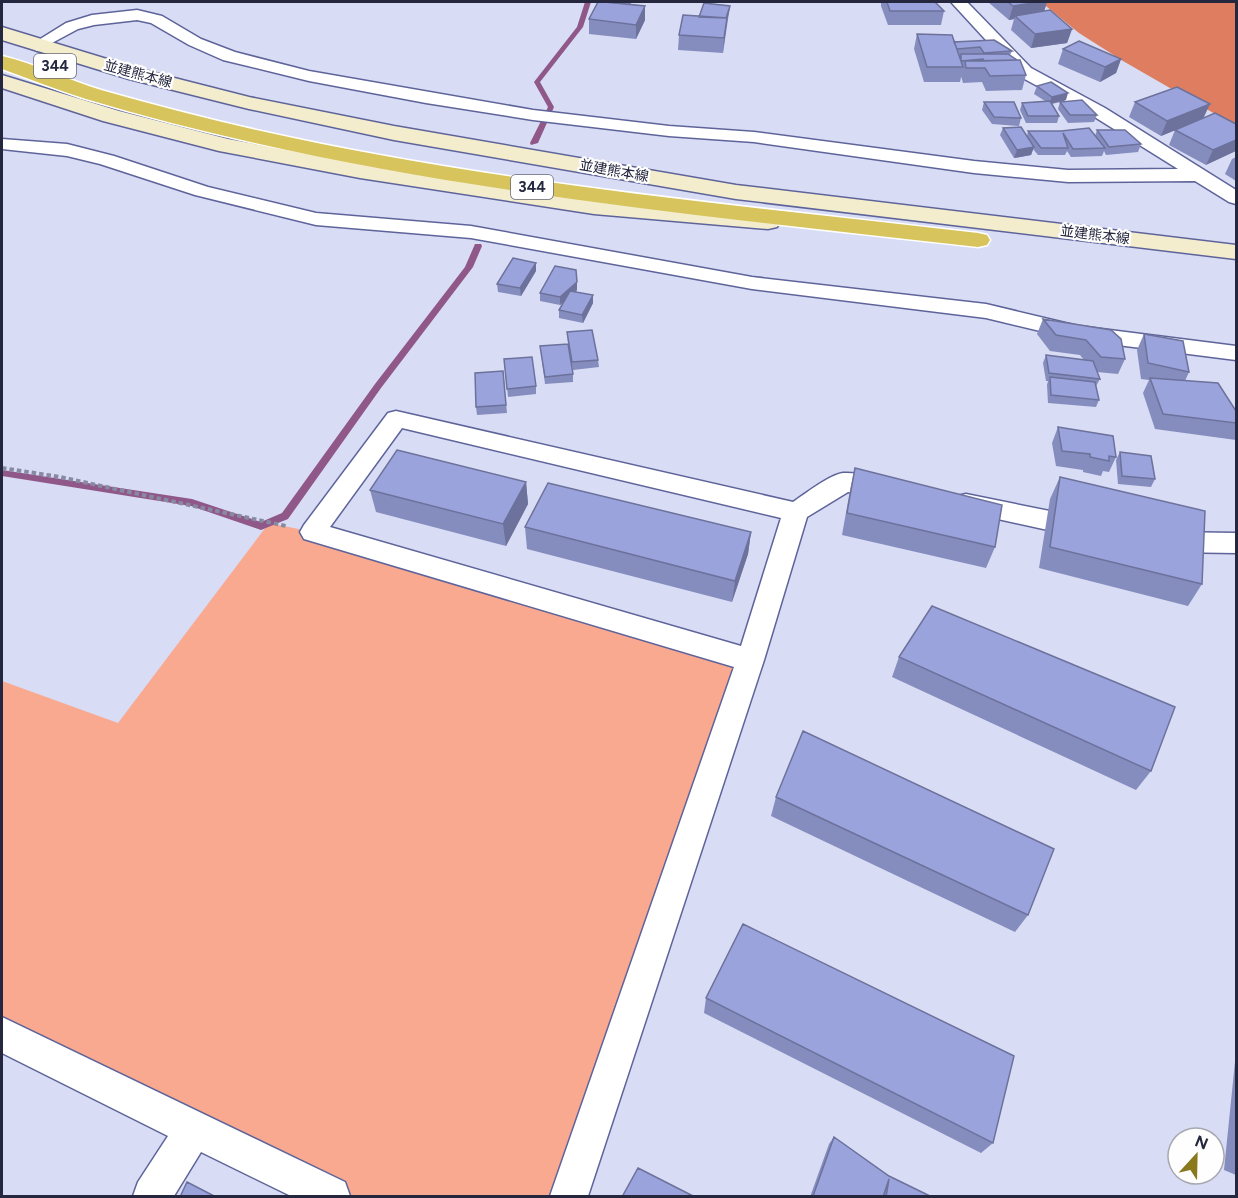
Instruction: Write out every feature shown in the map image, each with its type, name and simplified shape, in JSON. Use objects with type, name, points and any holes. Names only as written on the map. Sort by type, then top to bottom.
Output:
[{"type":"highway","name":"344","points":[[2,47],[101,88],[384,148],[575,175],[736,192]]},
{"type":"highway","name":"344","points":[[2,62],[101,88],[261,138],[553,190],[978,240]]},
{"type":"main road","name":"並建熊本線","points":[[2,33],[37,46],[136,75],[249,103],[394,133],[736,192],[1236,252]]},
{"type":"main road","name":"並建熊本線","points":[[2,81],[111,116],[227,146],[406,178],[594,207],[978,240],[1236,273]]},
{"type":"street","points":[[959,2],[1025,72],[1099,112],[1236,198]]},
{"type":"street","points":[[37,46],[72,26],[92,20],[137,15],[156,19],[195,42],[229,56],[415,96],[533,115],[669,131],[754,137],[974,167],[1068,176],[1199,175]]},
{"type":"street","points":[[2,144],[67,150],[107,160],[202,191],[316,219],[471,232],[752,283],[986,311],[1078,333],[1236,353]]},
{"type":"street","points":[[750,660],[313,532],[396,419],[796,512]]},
{"type":"street","points":[[569,1197],[750,660],[796,512],[844,482],[914,493]]},
{"type":"street","points":[[948,499],[1105,532]]},
{"type":"street","points":[[1150,541],[1236,543]]},
{"type":"street","points":[[2,1035],[192,1131],[331,1197]]},
{"type":"street","points":[[152,1197],[192,1131]]},
{"type":"path","points":[[2,468],[60,477],[313,532]]},
{"type":"shaded area","points":[[1041,2],[1236,2],[1236,126],[1123,61],[1079,33]]},
{"type":"shaded area","points":[[269,523],[313,532],[750,660],[569,1196],[331,1196],[2,1035],[2,681],[118,723]]},
{"type":"building","points":[[598,2],[645,6],[636,25],[589,19]]},
{"type":"building","points":[[887,2],[935,2],[944,11],[890,11]]},
{"type":"building","points":[[1008,2],[1039,2],[1013,6]]},
{"type":"building","points":[[704,3],[730,6],[726,18],[699,17]]},
{"type":"building","points":[[1050,10],[1072,29],[1035,34],[1015,16]]},
{"type":"building","points":[[683,15],[727,18],[724,38],[679,35]]},
{"type":"building","points":[[917,34],[952,35],[963,67],[927,67]]},
{"type":"building","points":[[994,40],[1012,51],[984,53],[980,47],[957,49],[954,42]]},
{"type":"building","points":[[1079,41],[1121,59],[1105,67],[1063,49]]},
{"type":"building","points":[[961,54],[1008,54],[1017,60],[961,61]]},
{"type":"building","points":[[1020,60],[1026,75],[990,76],[985,68],[966,68],[965,61]]},
{"type":"building","points":[[1051,82],[1068,93],[1052,97],[1037,86]]},
{"type":"building","points":[[1177,87],[1210,104],[1167,121],[1135,102]]},
{"type":"building","points":[[1082,100],[1097,115],[1070,115],[1060,102]]},
{"type":"building","points":[[1050,101],[1059,116],[1028,116],[1022,103]]},
{"type":"building","points":[[984,102],[1014,102],[1021,118],[994,117]]},
{"type":"building","points":[[1215,113],[1236,124],[1236,140],[1213,150],[1175,130]]},
{"type":"building","points":[[1021,127],[1034,147],[1017,150],[1003,128]]},
{"type":"building","points":[[1089,128],[1105,148],[1073,149],[1063,133],[1068,148],[1041,148],[1028,131],[1061,131]]},
{"type":"building","points":[[1097,130],[1125,130],[1141,144],[1109,147]]},
{"type":"building","points":[[513,258],[536,263],[520,288],[497,284]]},
{"type":"building","points":[[555,266],[576,270],[577,282],[560,297],[540,293]]},
{"type":"building","points":[[570,291],[593,295],[582,315],[559,310]]},
{"type":"building","points":[[1043,319],[1111,330],[1121,339],[1125,359],[1101,357],[1086,340],[1056,335]]},
{"type":"building","points":[[592,330],[598,360],[572,362],[567,332]]},
{"type":"building","points":[[1144,334],[1183,341],[1189,372],[1148,363]]},
{"type":"building","points":[[568,344],[573,374],[545,377],[540,346]]},
{"type":"building","points":[[1046,355],[1093,361],[1100,379],[1049,373]]},
{"type":"building","points":[[532,357],[536,386],[507,389],[504,359]]},
{"type":"building","points":[[503,371],[506,405],[476,407],[475,373]]},
{"type":"building","points":[[1050,377],[1095,382],[1099,400],[1051,395]]},
{"type":"building","points":[[1150,378],[1218,383],[1236,411],[1236,423],[1163,414]]},
{"type":"building","points":[[1058,427],[1113,436],[1116,457],[1109,456],[1109,461],[1090,457],[1090,454],[1062,451]]},
{"type":"building","points":[[397,450],[526,482],[503,524],[370,490]]},
{"type":"building","points":[[1120,452],[1151,456],[1155,479],[1122,476]]},
{"type":"building","points":[[855,468],[1002,505],[995,547],[847,513]]},
{"type":"building","points":[[1060,477],[1205,511],[1202,584],[1050,547]]},
{"type":"building","points":[[548,483],[751,532],[735,581],[525,527]]},
{"type":"building","points":[[932,606],[1175,707],[1151,771],[899,657]]},
{"type":"building","points":[[803,731],[1054,849],[1028,915],[776,797]]},
{"type":"building","points":[[743,924],[1014,1056],[993,1143],[706,998]]},
{"type":"building","points":[[834,1137],[889,1176],[932,1197],[886,1197],[889,1179],[883,1197],[813,1196]]},
{"type":"building","points":[[638,1168],[695,1197],[622,1197]]},
{"type":"building","points":[[187,1182],[216,1197],[180,1197]]},
{"type":"waterway","points":[[534,143],[551,107],[537,82],[580,27],[588,2]]},
{"type":"waterway","points":[[2,473],[192,503],[261,526],[285,516],[378,386],[469,267],[478,246]]}]
